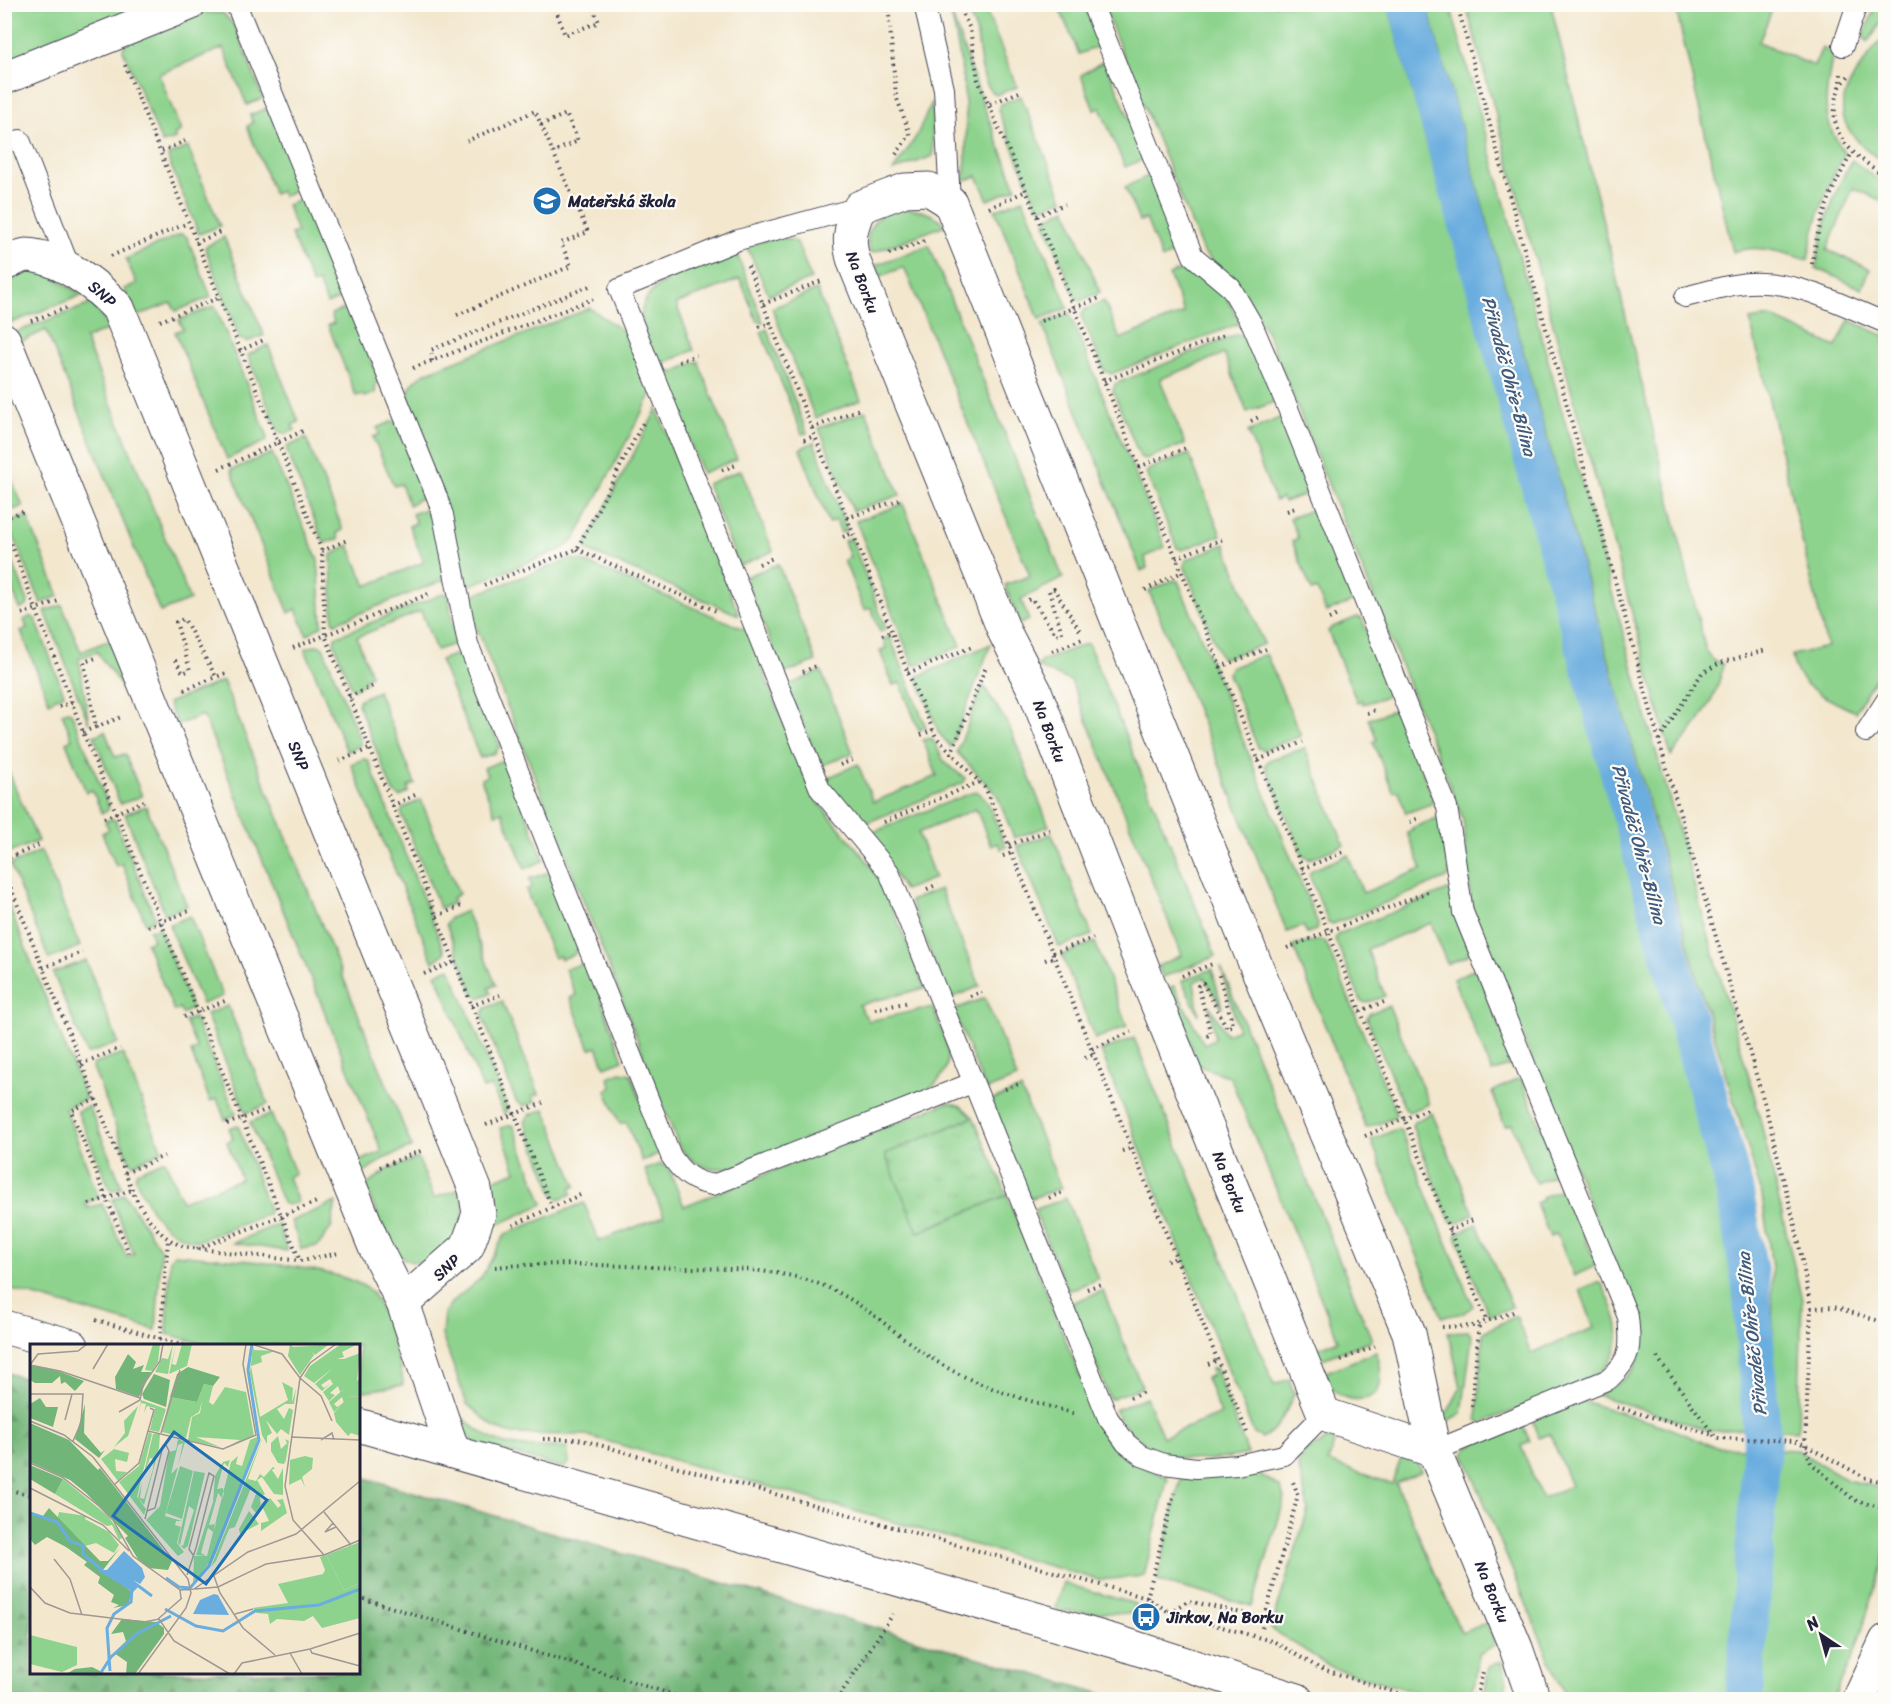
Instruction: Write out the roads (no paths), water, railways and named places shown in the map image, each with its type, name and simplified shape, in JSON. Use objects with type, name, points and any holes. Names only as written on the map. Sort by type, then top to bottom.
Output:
[{"type":"street","points":[[4,78],[189,4]]},
{"type":"street","points":[[860,207],[905,190],[929,189],[955,215]]},
{"type":"street","name":"Na Borku","points":[[860,207],[851,224],[848,246],[856,267],[1002,634],[1035,692],[1151,989],[1324,1414]]},
{"type":"street","name":"Na Borku","points":[[955,215],[1250,951],[1409,1333],[1434,1451],[1516,1648],[1534,1700]]},
{"type":"street","name":"SNP","points":[[4,264],[25,255],[52,262],[103,291],[118,309],[475,1189],[479,1214],[467,1247],[403,1303]]},
{"type":"street","points":[[4,340],[375,1246],[403,1303],[453,1451]]},
{"type":"street","points":[[4,1327],[65,1344]]},
{"type":"street","points":[[1324,1414],[1434,1451]]},
{"type":"street","points":[[360,1426],[1117,1642],[1297,1700]]},
{"type":"street","points":[[1859,1700],[1886,1641]]},
{"type":"lane","points":[[236,4],[443,515],[468,644],[671,1155],[689,1178],[713,1185],[972,1083]]},
{"type":"lane","points":[[924,4],[944,89],[955,215]]},
{"type":"lane","points":[[1092,4],[1193,256],[1231,288],[1252,324],[1447,807],[1463,912],[1628,1317],[1630,1340],[1626,1361],[1609,1379],[1434,1451]]},
{"type":"lane","points":[[1843,46],[1857,4]]},
{"type":"lane","points":[[20,140],[71,272]]},
{"type":"lane","points":[[860,207],[738,240],[619,289],[820,789],[889,872],[1104,1409],[1114,1426],[1126,1443],[1142,1456],[1164,1464],[1196,1468],[1237,1465],[1284,1455],[1324,1414]]},
{"type":"lane","points":[[1685,297],[1746,283],[1773,283],[1808,291],[1886,323]]},
{"type":"lane","points":[[1866,732],[1886,701]]},
{"type":"waterway","name":"Přivaděč Ohře-Bílina","points":[[1407,4],[1734,1188],[1751,1285],[1762,1441],[1744,1700]]},
{"type":"place","name":"Mateřská škola","points":[[547,201]]},
{"type":"place","name":"Jirkov, Na Borku","points":[[1146,1617]]}]
